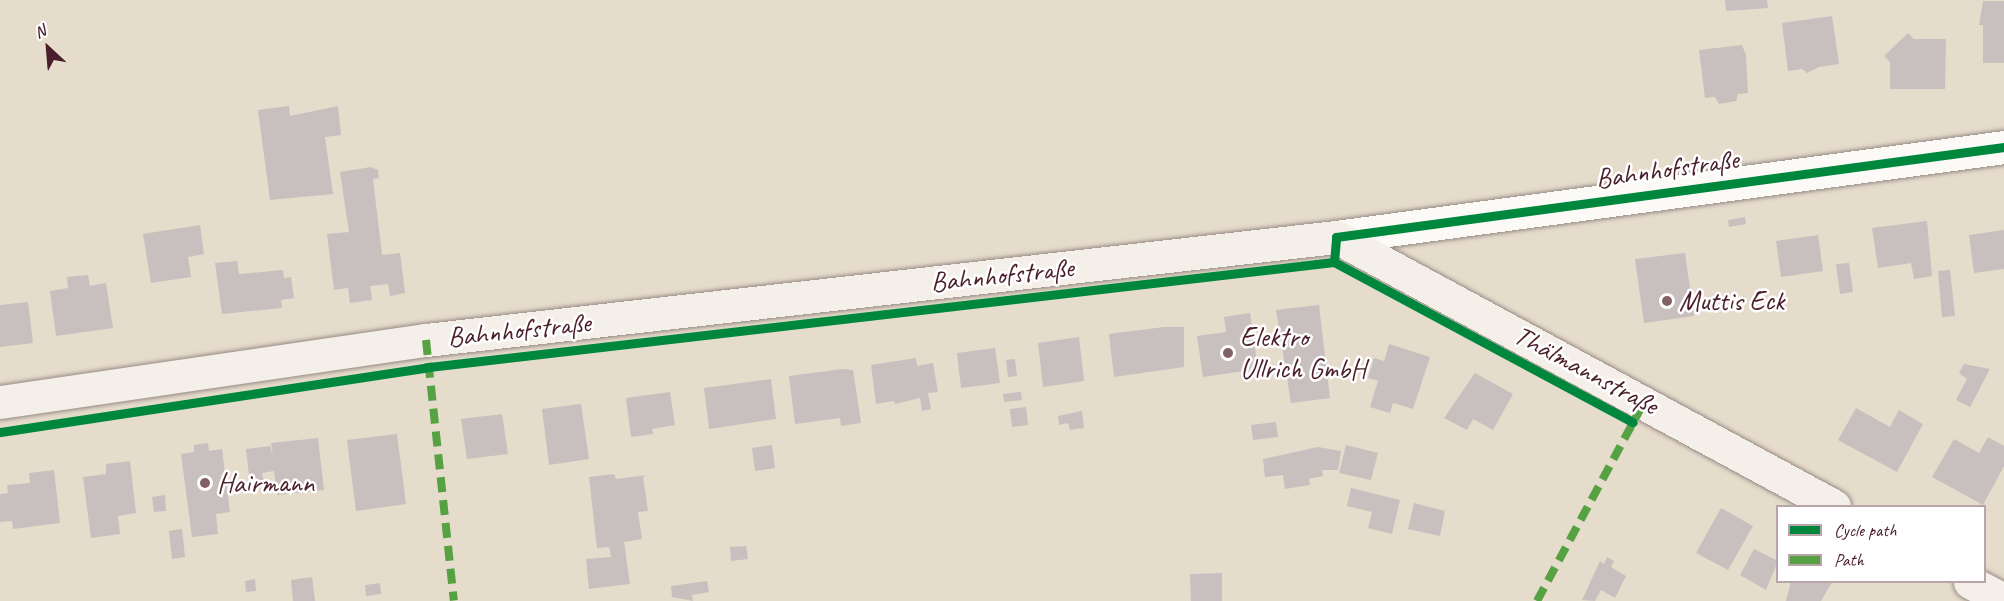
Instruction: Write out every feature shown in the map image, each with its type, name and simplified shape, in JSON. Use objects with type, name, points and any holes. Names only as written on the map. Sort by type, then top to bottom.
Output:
[{"type":"main road","name":"Bahnhofstraße","points":[[0,402],[426,340],[1336,237]]},
{"type":"main road","name":"Thälmannstraße","points":[[1336,237],[1830,505]]},
{"type":"main road","points":[[1972,583],[2004,600]]},
{"type":"street","name":"Bahnhofstraße","points":[[1336,237],[2004,147]]},
{"type":"building","points":[[1725,0],[1767,0],[1768,8],[1726,11]]},
{"type":"building","points":[[1983,1],[2004,1],[2004,63],[1983,63],[1983,25],[1979,25]]},
{"type":"building","points":[[1832,16],[1839,64],[1819,67],[1807,73],[1802,69],[1788,71],[1782,23]]},
{"type":"building","points":[[1908,33],[1914,39],[1946,39],[1945,89],[1890,89],[1890,62],[1884,56]]},
{"type":"building","points":[[1742,45],[1746,55],[1748,93],[1738,94],[1736,101],[1719,104],[1715,97],[1705,98],[1699,50]]},
{"type":"building","points":[[289,106],[290,116],[338,106],[341,135],[325,137],[333,194],[270,200],[258,110]]},
{"type":"building","points":[[371,167],[378,170],[379,178],[373,179],[382,255],[400,253],[405,293],[390,296],[388,284],[370,286],[372,300],[350,303],[348,288],[334,290],[327,234],[349,232],[340,172]]},
{"type":"building","points":[[1745,217],[1746,224],[1729,227],[1728,220]]},
{"type":"building","points":[[1927,221],[1932,276],[1914,279],[1911,263],[1878,268],[1872,228]]},
{"type":"building","points":[[200,225],[204,254],[188,257],[191,277],[151,283],[143,234]]},
{"type":"building","points":[[2004,230],[2004,269],[1974,273],[1969,235]]},
{"type":"building","points":[[1818,235],[1823,271],[1781,277],[1776,241]]},
{"type":"building","name":"Muttis Eck","points":[[1685,253],[1694,316],[1644,323],[1635,259]]},
{"type":"building","points":[[237,261],[239,274],[283,270],[284,278],[291,277],[294,298],[281,300],[282,308],[222,314],[215,263]]},
{"type":"building","points":[[1849,263],[1853,292],[1840,294],[1836,264]]},
{"type":"building","points":[[1950,270],[1955,316],[1942,317],[1938,271]]},
{"type":"building","points":[[88,275],[90,286],[106,283],[113,328],[56,336],[50,291],[68,288],[67,277]]},
{"type":"building","points":[[28,302],[33,343],[0,347],[0,305]]},
{"type":"building","points":[[1319,305],[1330,398],[1291,403],[1276,310]]},
{"type":"building","name":"Elektro Ullrich GmbH","points":[[1250,313],[1258,369],[1203,377],[1197,336],[1226,332],[1224,317]]},
{"type":"building","points":[[1164,327],[1184,327],[1184,367],[1114,377],[1109,334]]},
{"type":"building","points":[[1079,337],[1084,381],[1043,387],[1038,343]]},
{"type":"building","points":[[1389,344],[1430,357],[1413,409],[1393,403],[1390,413],[1370,407],[1378,381],[1368,378],[1374,358],[1384,361]]},
{"type":"building","points":[[995,348],[1000,383],[961,388],[957,353]]},
{"type":"building","points":[[916,358],[917,366],[933,363],[938,392],[928,393],[931,409],[922,411],[920,398],[895,404],[894,401],[876,404],[871,365]]},
{"type":"building","points":[[1015,359],[1017,376],[1008,377],[1006,360]]},
{"type":"building","points":[[1964,364],[1990,369],[1970,407],[1956,400],[1967,379],[1959,373]]},
{"type":"building","points":[[842,369],[853,370],[861,423],[841,426],[840,418],[795,424],[789,376]]},
{"type":"building","points":[[1475,373],[1513,394],[1493,430],[1473,419],[1467,430],[1444,418]]},
{"type":"building","points":[[771,379],[776,419],[709,429],[704,388]]},
{"type":"building","points":[[670,392],[675,425],[652,429],[653,434],[631,437],[626,398]]},
{"type":"building","points":[[1021,392],[1022,400],[1004,402],[1003,394]]},
{"type":"building","points":[[581,404],[589,459],[549,465],[542,409]]},
{"type":"building","points":[[1026,407],[1028,425],[1012,427],[1010,409]]},
{"type":"building","points":[[1856,408],[1890,427],[1899,410],[1923,424],[1897,472],[1838,440]]},
{"type":"building","points":[[1082,411],[1084,428],[1070,430],[1068,423],[1059,425],[1058,416]]},
{"type":"building","points":[[502,414],[508,454],[467,459],[461,419]]},
{"type":"building","points":[[1276,422],[1278,437],[1253,440],[1251,425]]},
{"type":"building","points":[[397,434],[406,504],[356,511],[347,440]]},
{"type":"building","points":[[1988,437],[2004,446],[2004,466],[1983,505],[1932,477],[1954,439],[1979,453]]},
{"type":"building","points":[[318,438],[324,490],[277,495],[274,471],[262,473],[264,484],[250,485],[246,449],[270,446],[273,456],[271,443]]},
{"type":"building","name":"Hairmann","points":[[208,443],[209,451],[222,449],[230,512],[216,514],[218,534],[192,537],[181,454],[194,452],[194,445]]},
{"type":"building","points":[[772,445],[775,468],[755,471],[752,448]]},
{"type":"building","points":[[1346,445],[1378,453],[1371,480],[1339,473]]},
{"type":"building","points":[[1318,447],[1341,451],[1338,470],[1322,470],[1323,476],[1309,479],[1310,485],[1285,489],[1283,475],[1265,477],[1263,459]]},
{"type":"building","points":[[130,461],[136,513],[118,516],[120,534],[91,538],[83,477],[106,474],[106,464]]},
{"type":"building","points":[[54,470],[60,523],[13,529],[12,521],[0,522],[0,494],[8,493],[7,485],[30,483],[29,473]]},
{"type":"building","points":[[614,474],[616,479],[647,475],[643,477],[648,511],[638,512],[642,539],[624,542],[630,584],[589,589],[586,559],[611,557],[609,547],[597,548],[589,477]]},
{"type":"building","points":[[1351,488],[1400,500],[1392,534],[1368,528],[1372,512],[1347,506]]},
{"type":"building","points":[[165,495],[166,511],[154,512],[152,497]]},
{"type":"building","points":[[1414,503],[1445,511],[1440,536],[1408,529]]},
{"type":"building","points":[[1721,508],[1753,526],[1728,570],[1696,553]]},
{"type":"building","points":[[182,529],[185,557],[172,559],[169,531]]},
{"type":"building","points":[[746,546],[748,559],[731,561],[730,547]]},
{"type":"building","points":[[1754,549],[1776,560],[1776,566],[1766,590],[1740,575]]},
{"type":"building","points":[[1607,557],[1614,561],[1611,567],[1626,576],[1615,598],[1601,590],[1595,601],[1582,600],[1600,561],[1604,564]]},
{"type":"building","points":[[1222,573],[1222,601],[1191,601],[1190,574]]},
{"type":"building","points":[[312,577],[315,601],[293,601],[291,580]]},
{"type":"building","points":[[255,579],[256,591],[246,592],[245,581]]},
{"type":"building","points":[[707,581],[709,592],[692,595],[693,601],[672,597],[671,586]]},
{"type":"building","points":[[380,583],[381,594],[366,596],[365,585]]},
{"type":"building","points":[[1791,583],[1831,583],[1821,601],[1786,601]]},
{"type":"marked path","points":[[426,340],[454,601]]},
{"type":"marked path","points":[[1537,601],[1644,402]]},
{"type":"cycle path","points":[[0,432],[429,367],[1334,262],[1336,237],[2004,147]]},
{"type":"cycle path","points":[[1334,262],[1633,422]]},
{"type":"place","name":"Muttis Eck","points":[[1667,301]]},
{"type":"place","name":"Elektro Ullrich GmbH","points":[[1228,353]]},
{"type":"place","name":"Hairmann","points":[[205,483]]}]
